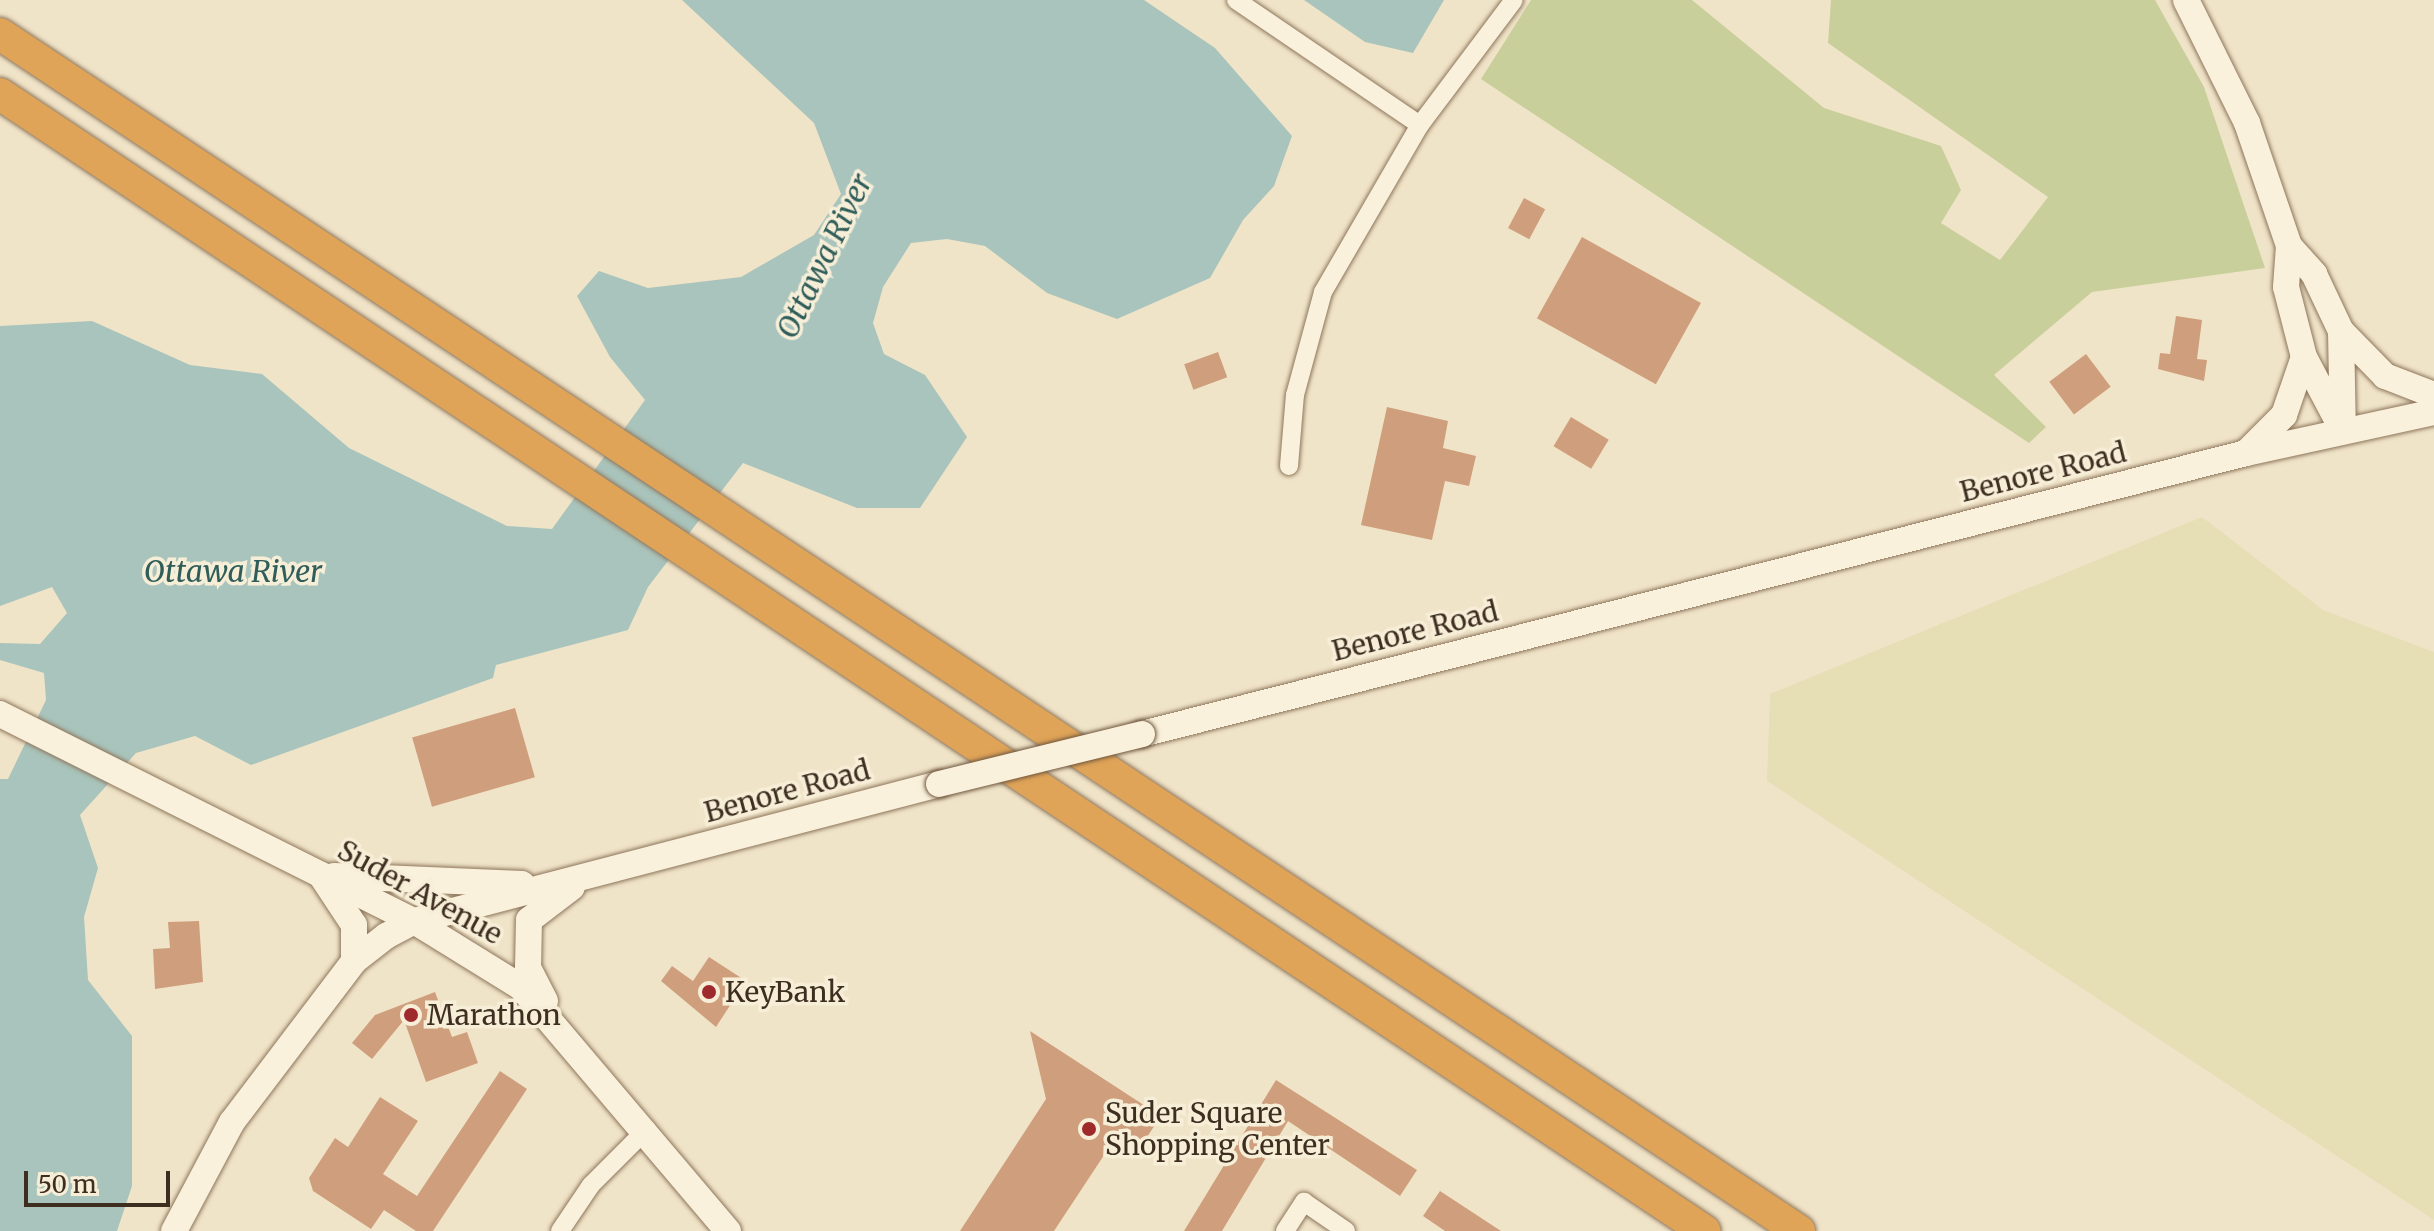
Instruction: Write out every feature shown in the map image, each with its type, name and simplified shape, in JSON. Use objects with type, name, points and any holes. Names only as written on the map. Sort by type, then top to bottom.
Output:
[{"type":"highway","points":[[0,34],[1799,1231]]},
{"type":"highway","points":[[0,94],[1704,1231]]},
{"type":"main road","points":[[2186,0],[2247,123],[2289,246],[2314,274],[2341,331],[2385,376],[2434,395]]},
{"type":"main road","points":[[2289,246],[2286,287],[2304,357],[2343,431]]},
{"type":"main road","points":[[2341,331],[2343,431]]},
{"type":"main road","points":[[2246,453],[2284,415],[2304,357]]},
{"type":"main road","name":"Benore Road","points":[[174,1231],[232,1122],[354,961],[414,921],[939,784],[2246,453],[2434,412]]},
{"type":"main road","name":"Suder Avenue","points":[[6,717],[467,950],[552,1015],[728,1231]]},
{"type":"main road","points":[[321,875],[550,885]]},
{"type":"main road","points":[[321,875],[354,925],[354,961]]},
{"type":"main road","points":[[552,1015],[528,968],[529,920],[589,876]]},
{"type":"street","points":[[1236,0],[1420,125]]},
{"type":"street","points":[[1289,466],[1295,395],[1323,292],[1420,125],[1514,0]]},
{"type":"street","points":[[560,1231],[591,1185],[647,1129]]},
{"type":"street","points":[[1285,1231],[1304,1202],[1346,1231]]},
{"type":"shaded area","points":[[2202,517],[2323,610],[2434,652],[2434,1220],[1767,781],[1770,694]]},
{"type":"green space","points":[[1531,0],[1692,0],[1824,108],[1941,146],[1961,190],[1941,223],[2000,260],[2048,197],[1828,43],[1831,0],[2155,0],[2204,87],[2265,268],[2092,292],[1994,375],[2046,427],[2029,443],[1481,79]]},
{"type":"water","name":"Ottawa River","points":[[682,0],[1144,0],[1215,48],[1292,136],[1274,186],[1243,220],[1210,278],[1117,319],[1047,293],[985,246],[947,239],[911,243],[883,287],[873,323],[884,354],[925,375],[967,437],[920,508],[857,508],[743,463],[648,587],[628,630],[496,665],[493,678],[251,765],[195,736],[136,753],[80,815],[98,868],[84,917],[88,980],[132,1036],[132,1186],[117,1231],[0,1231],[0,779],[8,779],[46,700],[44,673],[0,660],[0,643],[40,644],[67,613],[52,587],[0,606],[0,326],[92,321],[190,365],[262,374],[349,448],[507,526],[552,529],[645,400],[610,357],[577,296],[599,271],[648,288],[741,277],[814,235],[841,194],[814,123]]},
{"type":"water","points":[[1304,0],[1444,0],[1413,53],[1365,42]]},
{"type":"building","points":[[1524,198],[1545,209],[1529,239],[1508,228]]},
{"type":"building","points":[[1582,237],[1701,303],[1656,384],[1537,318]]},
{"type":"building","points":[[2176,316],[2202,320],[2197,359],[2207,360],[2204,381],[2158,369],[2160,353],[2170,354]]},
{"type":"building","points":[[1218,352],[1227,377],[1193,390],[1184,364]]},
{"type":"building","points":[[2086,354],[2111,387],[2074,414],[2049,382]]},
{"type":"building","points":[[1387,407],[1448,421],[1443,448],[1476,456],[1469,486],[1445,481],[1432,540],[1361,525]]},
{"type":"building","points":[[1571,417],[1609,440],[1591,469],[1553,446]]},
{"type":"building","points":[[515,708],[535,777],[432,807],[412,737]]},
{"type":"building","points":[[199,921],[203,982],[155,989],[153,949],[170,948],[168,922]]},
{"type":"building","name":"KeyBank","points":[[709,957],[746,981],[716,1027],[661,981],[672,966],[693,981]]},
{"type":"building","points":[[435,992],[452,1037],[467,1032],[478,1063],[426,1082],[404,1020],[372,1059],[352,1043],[375,1015]]},
{"type":"building","name":"Suder Square Shopping Center","points":[[1030,1031],[1153,1111],[1148,1120],[1155,1125],[1143,1143],[1118,1134],[1054,1231],[960,1231],[1046,1099]]},
{"type":"building","points":[[500,1071],[527,1089],[433,1231],[416,1231],[384,1210],[371,1229],[313,1191],[309,1178],[335,1138],[348,1147],[380,1097],[418,1121],[383,1174],[417,1196]]},
{"type":"building","points":[[1276,1080],[1417,1170],[1400,1196],[1288,1121],[1222,1231],[1184,1231]]},
{"type":"building","points":[[1440,1191],[1501,1231],[1445,1231],[1423,1216]]},
{"type":"place","name":"KeyBank","points":[[709,992]]},
{"type":"place","name":"Marathon","points":[[411,1015]]},
{"type":"place","name":"Suder Square Shopping Center","points":[[1089,1129]]}]
